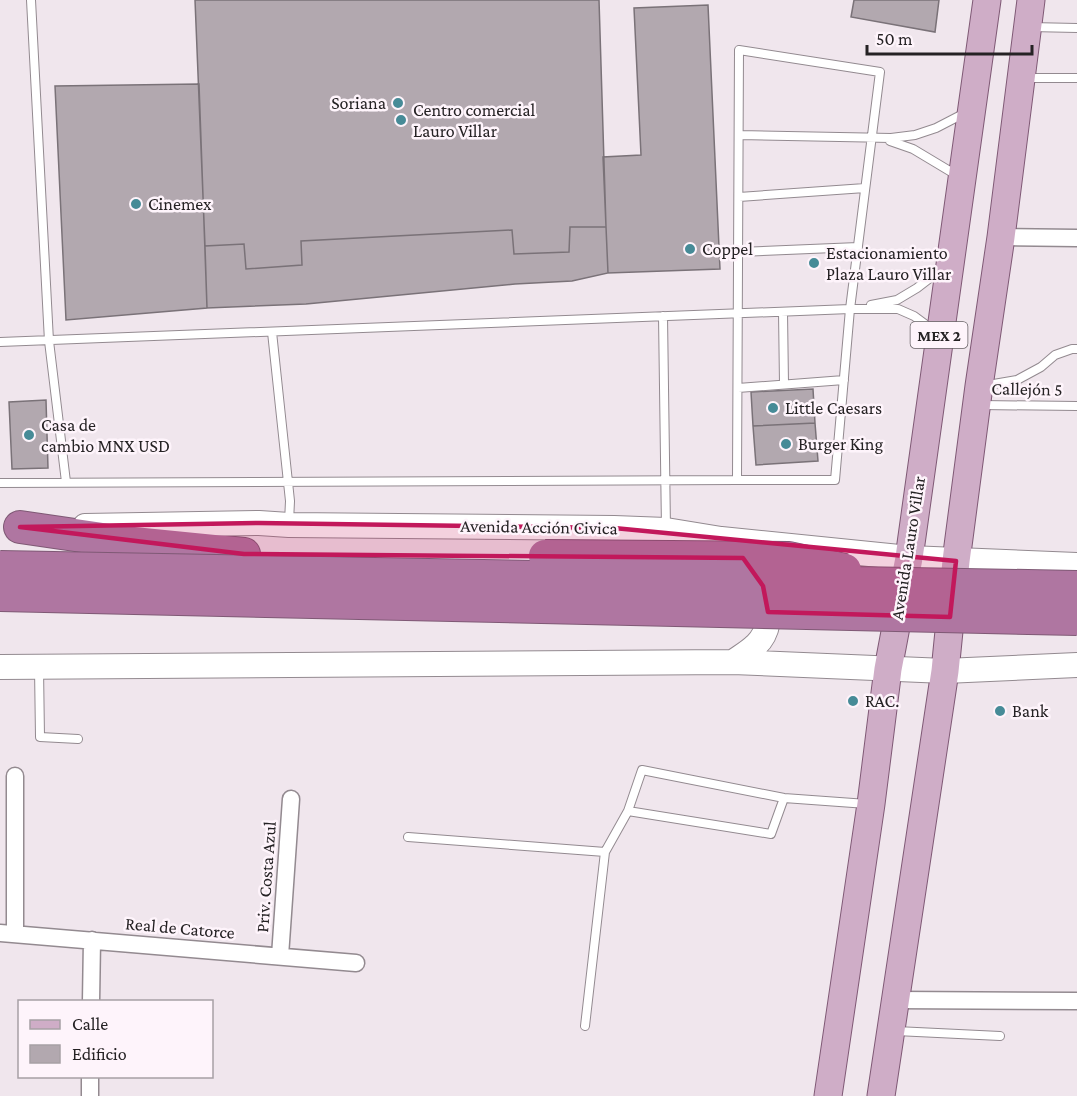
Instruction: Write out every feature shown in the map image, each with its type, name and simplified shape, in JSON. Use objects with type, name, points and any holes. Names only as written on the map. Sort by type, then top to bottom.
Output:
[{"type":"highway","points":[[10,527],[123,543],[244,554],[789,558],[926,585]]},
{"type":"highway","points":[[0,567],[1077,587]]},
{"type":"highway","points":[[0,595],[1077,619]]},
{"type":"main road","name":"Avenida Lauro Villar","points":[[828,1096],[871,804],[888,669],[909,558],[987,0]]},
{"type":"main road","name":"MEX 2","points":[[945,671],[956,561],[1002,237],[1030,0]]},
{"type":"main road","points":[[881,1096],[945,671]]},
{"type":"street","points":[[1002,237],[1077,238]]},
{"type":"street","name":"Avenida Acción Civica","points":[[10,527],[259,523],[666,530],[721,539],[909,558],[1077,565]]},
{"type":"street","points":[[721,539],[755,572],[763,586],[769,617],[765,633],[757,645],[733,662]]},
{"type":"street","points":[[0,667],[733,662],[945,671],[1077,665]]},
{"type":"street","points":[[8,933],[15,776]]},
{"type":"street","name":"Priv. Costa Azul","points":[[280,956],[291,799]]},
{"type":"street","name":"Real de Catorce","points":[[8,933],[356,963]]},
{"type":"street","points":[[91,1000],[92,940]]},
{"type":"street","points":[[895,1000],[1077,1001]]},
{"type":"street","points":[[90,1078],[90,1096]]},
{"type":"lane","points":[[32,0],[49,341],[66,482]]},
{"type":"lane","points":[[1027,27],[1077,28]]},
{"type":"lane","points":[[0,483],[835,480],[850,309],[880,72],[739,50],[737,480]]},
{"type":"lane","points":[[1020,78],[1077,78]]},
{"type":"lane","points":[[739,135],[891,138],[915,135],[936,128],[971,110]]},
{"type":"lane","points":[[872,138],[913,148],[962,178]]},
{"type":"lane","points":[[739,197],[865,188]]},
{"type":"lane","points":[[739,252],[858,247]]},
{"type":"lane","points":[[850,309],[897,300],[950,264]]},
{"type":"lane","points":[[0,342],[850,309],[898,309],[914,316],[939,335]]},
{"type":"lane","points":[[783,312],[784,384]]},
{"type":"lane","points":[[663,316],[666,530]]},
{"type":"lane","points":[[272,332],[290,501],[289,525]]},
{"type":"lane","points":[[978,395],[1017,380],[1041,367],[1055,355],[1077,349]]},
{"type":"lane","points":[[738,388],[844,380]]},
{"type":"lane","name":"Callejón 5","points":[[978,395],[1077,406]]},
{"type":"lane","points":[[39,666],[39,737],[78,739]]},
{"type":"lane","points":[[585,1026],[605,852],[628,811],[642,770],[784,798],[871,804]]},
{"type":"lane","points":[[628,811],[771,834],[784,798]]},
{"type":"lane","points":[[408,837],[605,852]]},
{"type":"lane","points":[[891,1030],[1000,1036]]},
{"type":"highlighted area","points":[[259,523],[614,528],[956,561],[950,617],[768,612],[763,586],[743,558],[244,554],[20,527]]},
{"type":"building","name":"Centro comercial Lauro Villar","points":[[195,0],[599,0],[606,227],[570,227],[569,252],[514,254],[512,230],[301,241],[302,265],[246,269],[244,244],[205,246]]},
{"type":"building","points":[[854,0],[939,0],[935,32],[851,17]]},
{"type":"building","points":[[708,5],[720,269],[608,273],[603,157],[641,155],[634,8]]},
{"type":"building","points":[[199,84],[207,308],[66,320],[55,86]]},
{"type":"building","points":[[570,227],[606,227],[608,273],[572,281],[515,284],[306,304],[207,308],[205,246],[244,244],[246,269],[302,265],[301,241],[512,230],[514,254],[569,252]]},
{"type":"building","points":[[813,389],[815,423],[753,426],[751,392]]},
{"type":"building","name":"Casa de cambio MNX USD","points":[[46,400],[48,468],[12,469],[9,402]]},
{"type":"building","name":"Burger King","points":[[815,423],[818,461],[756,465],[753,426]]},
{"type":"place","name":"Soriana","points":[[398,103]]},
{"type":"place","name":"Centro comercial Lauro Villar","points":[[401,120]]},
{"type":"place","name":"Cinemex","points":[[136,204]]},
{"type":"place","name":"Coppel","points":[[690,249]]},
{"type":"place","name":"Estacionamiento Plaza Lauro Villar","points":[[814,263]]},
{"type":"place","name":"Little Caesars","points":[[773,408]]},
{"type":"place","name":"Casa de cambio MNX USD","points":[[29,435]]},
{"type":"place","name":"Burger King","points":[[786,444]]},
{"type":"place","name":"RAC.","points":[[853,701]]},
{"type":"place","name":"Bank","points":[[1000,711]]}]
